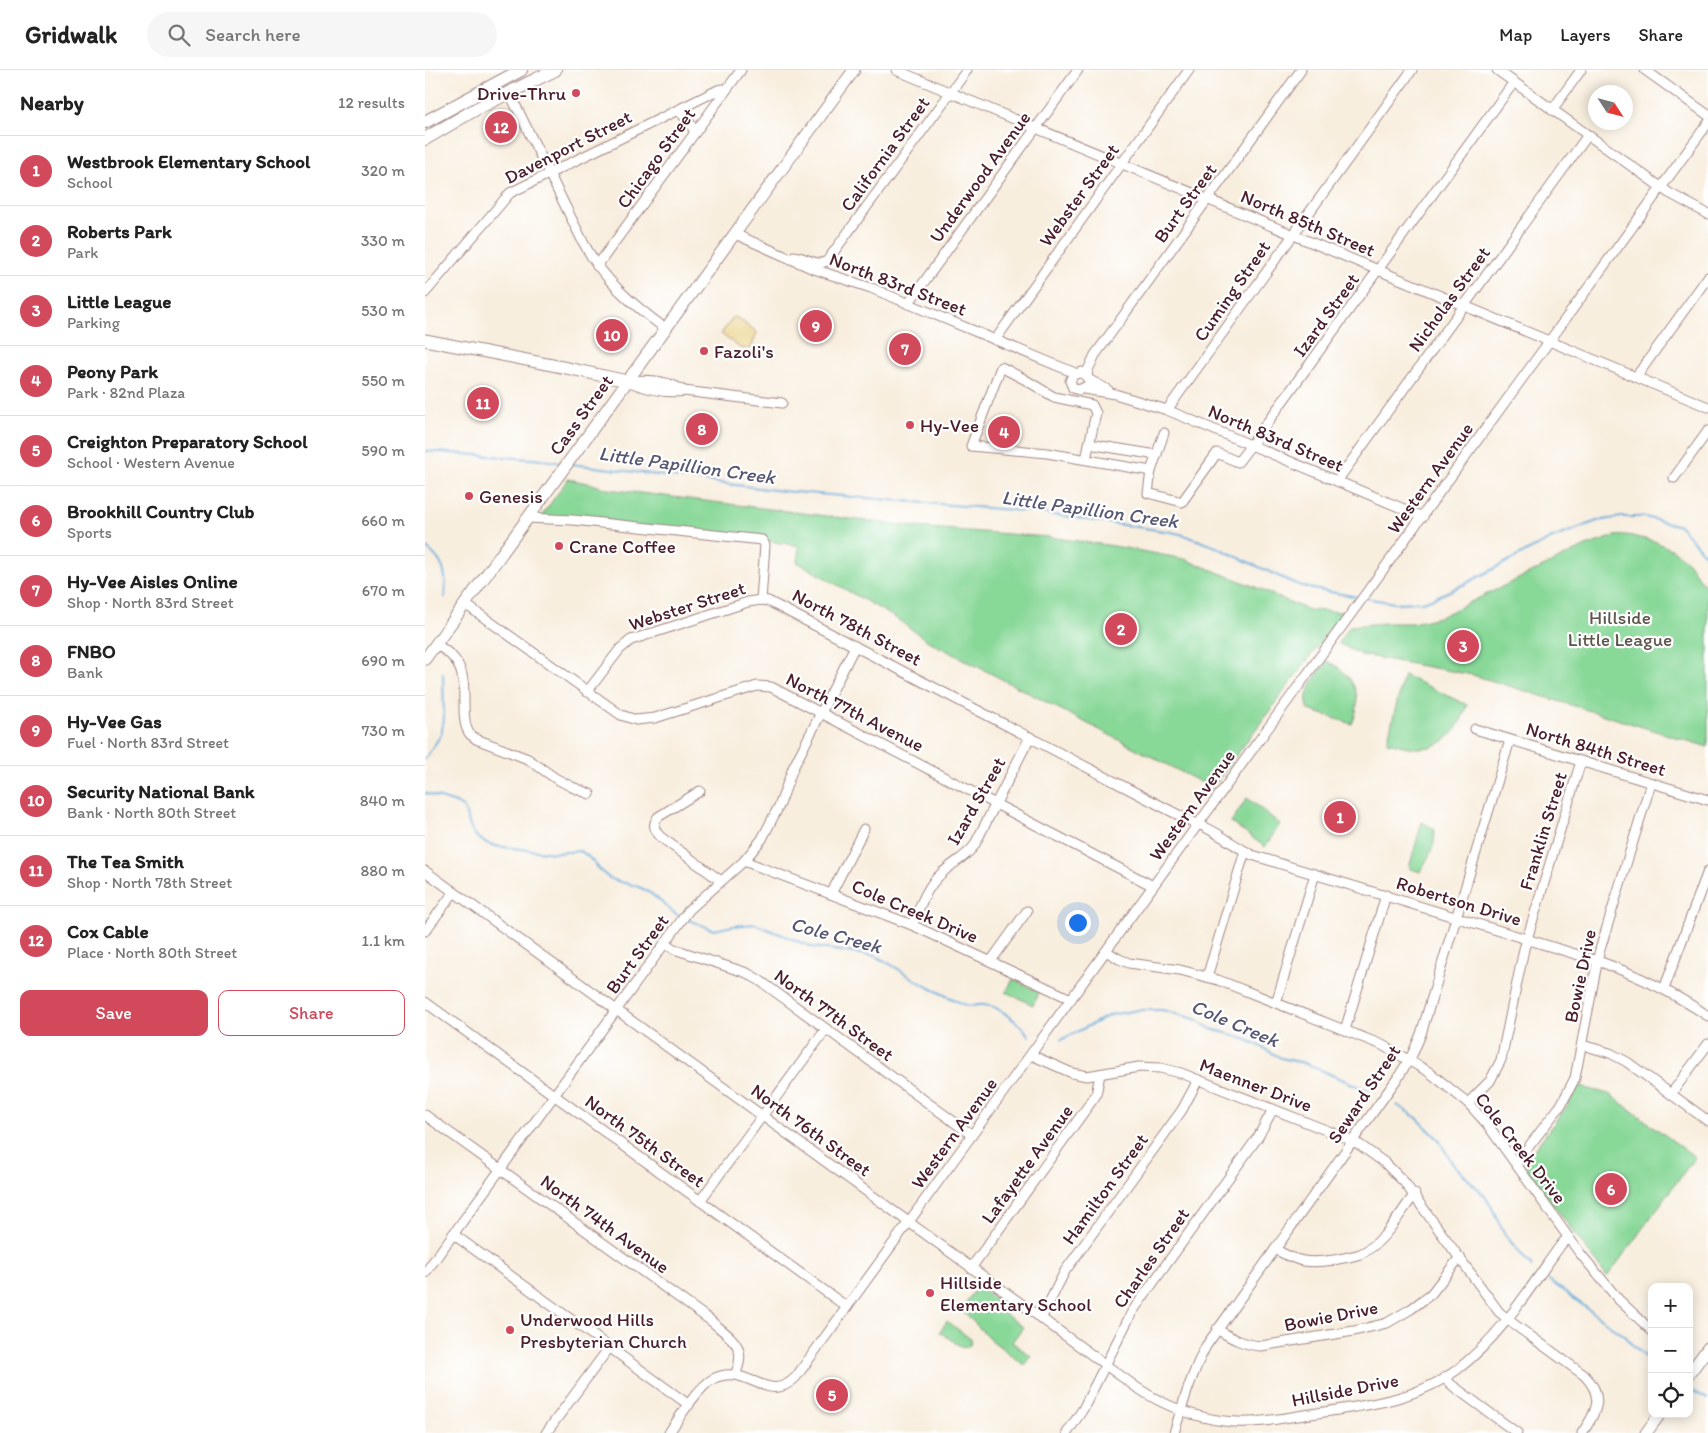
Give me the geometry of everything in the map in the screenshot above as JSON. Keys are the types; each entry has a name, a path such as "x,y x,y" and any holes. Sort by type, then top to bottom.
{"highway":[{"path":"425,122 521,70"},
{"path":"425,139 460,118 555,70"}],"main road":[{"name":"Cass Street","path":"425,659 854,70"},
{"path":"425,340 561,366 627,382"},
{"path":"1693,1367 1708,1348"},
{"path":"1646,1433 1657,1418"}],"street":[{"name":"Chicago Street","path":"597,266 741,70"},
{"name":"North 85th Street","path":"896,70 1708,407"},
{"name":"California Street","path":"830,257 967,70"},
{"name":"Underwood Avenue","path":"908,304 1078,70"},
{"name":"Webster Street","path":"995,340 1189,70"},
{"name":"Burt Street","path":"1074,376 1095,355 1301,70"},
{"name":"Cuming Street","path":"1167,410 1412,70"},
{"path":"1497,70 1661,188 1708,214"},
{"path":"1552,110 1581,70"},
{"path":"1645,70 1708,115"},
{"name":"Izard Street","path":"1151,471 1148,493 1182,502 1217,453 1238,462 1514,82"},
{"name":"Davenport Street","path":"425,293 507,195 719,89 727,90"},
{"path":"509,92 583,242 597,266 625,297 666,329"},
{"path":"678,110 689,121 695,133"},
{"name":"Western Avenue","path":"735,1375 744,1376 766,1387 773,1388 786,1385 796,1376 1708,123"},
{"name":"Nicholas Street","path":"1337,481 1588,135"},
{"name":"North 83rd Street","path":"735,234 833,276 862,285 1051,363 1074,376"},
{"path":"787,257 802,257 818,264 823,263 830,257"},
{"path":"830,257 829,269 833,276"},
{"path":"1636,377 1708,277"},
{"name":"Burt Street","path":"1088,378 1088,370 1095,355"},
{"path":"1086,460 1096,413 1092,405 1054,397 1001,367 971,446 1047,453 1086,460 1151,471 1165,433"},
{"path":"1073,401 1080,389 1087,386 1088,378 1082,372 1074,376 1071,386 1080,389"},
{"name":"North 83rd Street","path":"1088,378 1115,394"},
{"path":"627,382 669,392 684,391 783,404"},
{"name":"North 83rd Street","path":"1080,389 1115,394 1167,410 1423,517"},
{"path":"1674,478 1708,431"},
{"path":"1089,444 1157,455"},
{"name":"North 78th Street","path":"527,518 573,520 762,540 765,545 761,600 775,604 1199,824"},
{"name":"Webster Street","path":"587,692 620,649 631,640 749,602 761,600"},
{"name":"North 77th Avenue","path":"465,604 621,715 635,720 655,718 762,686 771,687 1153,886"},
{"path":"436,644 452,656 460,668 464,690 465,722 470,734 476,739 528,759 555,778 571,787 590,794"},
{"name":"Burt Street","path":"425,1272 689,910 744,861 762,839 775,817 793,768 855,646"},
{"name":"North 84th Street","path":"1475,729 1708,800"},
{"name":"Izard Street","path":"912,925 925,895 933,883 943,872 959,862 969,852 1030,737"},
{"name":"Seward Street","path":"1174,1433 1198,1361 1217,1329 1410,1060 1421,1034 1510,740"},
{"name":"Franklin Street","path":"1468,1104 1490,1081 1501,1060 1527,939 1581,761"},
{"name":"Bowie Drive","path":"1516,1164 1567,1097 1575,1078 1598,960 1651,782"},
{"path":"699,791 658,817 654,822 654,829 662,838 721,881"},
{"name":"Robertson Drive","path":"1199,824 1207,826 1245,851 1263,859 1598,960 1663,989 1708,1016"},
{"path":"831,894 864,829"},
{"path":"1207,977 1245,851"},
{"name":"Cole Creek Drive","path":"744,861 912,925 1071,999"},
{"name":"North 76th Street","path":"425,871 1105,1365 1146,1394 1181,1411"},
{"path":"1663,989 1708,871"},
{"path":"1276,1003 1315,874"},
{"path":"425,931 454,892"},
{"path":"1345,1030 1386,895"},
{"path":"991,961 1027,911"},
{"name":"North 77th Street","path":"665,944 674,949 752,976 972,1135"},
{"name":"Cole Creek Drive","path":"1106,951 1129,963 1180,970 1207,977 1276,1003 1382,1045 1410,1060 1440,1080 1468,1104 1487,1124 1568,1237 1606,1285 1649,1328"},
{"name":"North 75th Street","path":"425,1002 847,1307"},
{"path":"700,1201 826,1029"},
{"path":"1671,1094 1708,1044"},
{"path":"1582,1045 1604,1051 1621,1059 1708,1121"},
{"name":"Maenner Drive","path":"1031,1055 1079,1075 1087,1076 1128,1068 1149,1067 1172,1070 1331,1132 1352,1142 1385,1164 1415,1194 1499,1312 1582,1374 1593,1387 1597,1403 1594,1416 1582,1433"},
{"name":"Lafayette Avenue","path":"971,1268 1096,1096 1100,1074"},
{"name":"Hamilton Street","path":"1041,1319 1065,1271 1182,1110 1198,1080"},
{"name":"Charles Street","path":"1067,1433 1083,1409 1131,1312 1258,1137 1273,1109"},
{"name":"North 74th Avenue","path":"425,1114 710,1320 736,1343 741,1354 735,1375"},
{"path":"1275,1249 1297,1260 1307,1262 1320,1262 1360,1254 1376,1243 1415,1194"},
{"path":"453,1234 689,1405"},
{"name":"Hillside Drive","path":"1181,1411 1226,1421 1262,1421 1390,1401 1416,1392 1444,1378 1479,1352 1507,1319 1568,1237"},
{"name":"Bowie Drive","path":"1217,1329 1237,1341 1261,1346 1376,1327 1399,1317 1423,1301 1439,1285 1460,1257"},
{"path":"547,1433 609,1348"},
{"path":"669,1433 702,1388 720,1376 735,1375"},
{"path":"1444,1378 1517,1433"}],"green space":[{"path":"568,479 608,489 915,527 1048,537 1114,546 1184,559 1308,610 1343,612 1212,788 928,641 894,617 797,562 799,546 757,539 540,518"},
{"name":"Hillside Little League","path":"1627,535 1654,541 1673,550 1688,562 1708,591 1708,747 1473,675 1362,655 1338,643 1350,626 1413,623 1440,617 1586,546 1615,536"},
{"path":"1327,661 1344,672 1354,687 1357,704 1352,724 1309,710 1307,696 1311,684"},
{"path":"1404,675 1467,705 1456,729 1444,741 1428,747 1414,748 1387,742"},
{"path":"1247,798 1280,824 1265,847 1231,822"},
{"path":"1422,822 1433,828 1434,839 1431,851 1420,872 1409,868"},
{"path":"1013,979 1039,992 1033,1005 1006,992"},
{"path":"1578,1086 1609,1094 1695,1157 1607,1277 1523,1164 1567,1106"},
{"path":"978,1286 1008,1309 1005,1314 1023,1327 1012,1342 1031,1356 1024,1365 990,1339 961,1309"},
{"path":"947,1321 972,1340 969,1347 960,1346 940,1332"}],"sand":[{"path":"734,316 757,332 751,349 740,348 721,334"}],"water":[{"path":"1620,1177 1623,1198 1612,1200 1611,1194 1601,1195 1600,1185 1609,1184 1609,1178"}],"waterway":[{"name":"Little Papillion Creek","path":"425,451 562,463"},
{"name":"Little Papillion Creek","path":"572,464 782,491 1034,512 1171,532 1216,547 1308,588 1358,597"},
{"name":"Little Papillion Creek","path":"1365,598 1395,603 1422,602 1465,584 1550,539 1597,521 1622,517 1645,517 1680,526 1708,558"},
{"name":"Cole Creek","path":"425,547 436,557 443,568 445,574 445,597"},
{"name":"Cole Creek","path":"425,759 441,735 444,719 443,673"},
{"name":"Cole Creek","path":"425,793 456,803 464,808 471,829 484,842 495,846 555,853 580,851 608,877 645,890 679,916"},
{"name":"Cole Creek","path":"686,919 714,930 755,924 812,947 875,956 924,985 965,1005 984,1005 996,1008 1015,1021 1029,1036"},
{"name":"Cole Creek","path":"1061,1040 1110,1015 1138,1010 1162,1010 1195,1019 1211,1029 1237,1036 1281,1058 1304,1063 1369,1091"},
{"name":"Cole Creek","path":"1397,1105 1417,1118 1439,1140 1452,1163 1484,1195 1505,1235 1532,1267"},
{"name":"Cole Creek","path":"1549,1280 1623,1335 1648,1359"},
{"name":"Cole Creek","path":"1693,1391 1708,1399"}],"place":[{"name":"Drive-Thru","path":"576,93"},
{"name":"Cox Cable","path":"501,127"},
{"name":"Hy-Vee Gas","path":"816,326"},
{"name":"Security National Bank","path":"612,335"},
{"name":"Hy-Vee Aisles Online","path":"905,349"},
{"name":"Fazoli's","path":"704,351"},
{"name":"The Tea Smith","path":"483,403"},
{"name":"Hy-Vee","path":"910,425"},
{"name":"FNBO","path":"702,429"},
{"name":"Peony Park","path":"1004,432"},
{"name":"Genesis","path":"469,496"},
{"name":"Crane Coffee","path":"559,546"},
{"name":"Roberts Park","path":"1121,629"},
{"name":"Little League","path":"1463,646"},
{"name":"Westbrook Elementary School","path":"1340,817"},
{"name":"Brookhill Country Club","path":"1611,1189"},
{"name":"Hillside Elementary School","path":"930,1293"},
{"name":"Underwood Hills Presbyterian Church","path":"510,1330"},
{"name":"Creighton Preparatory School","path":"832,1395"}]}
